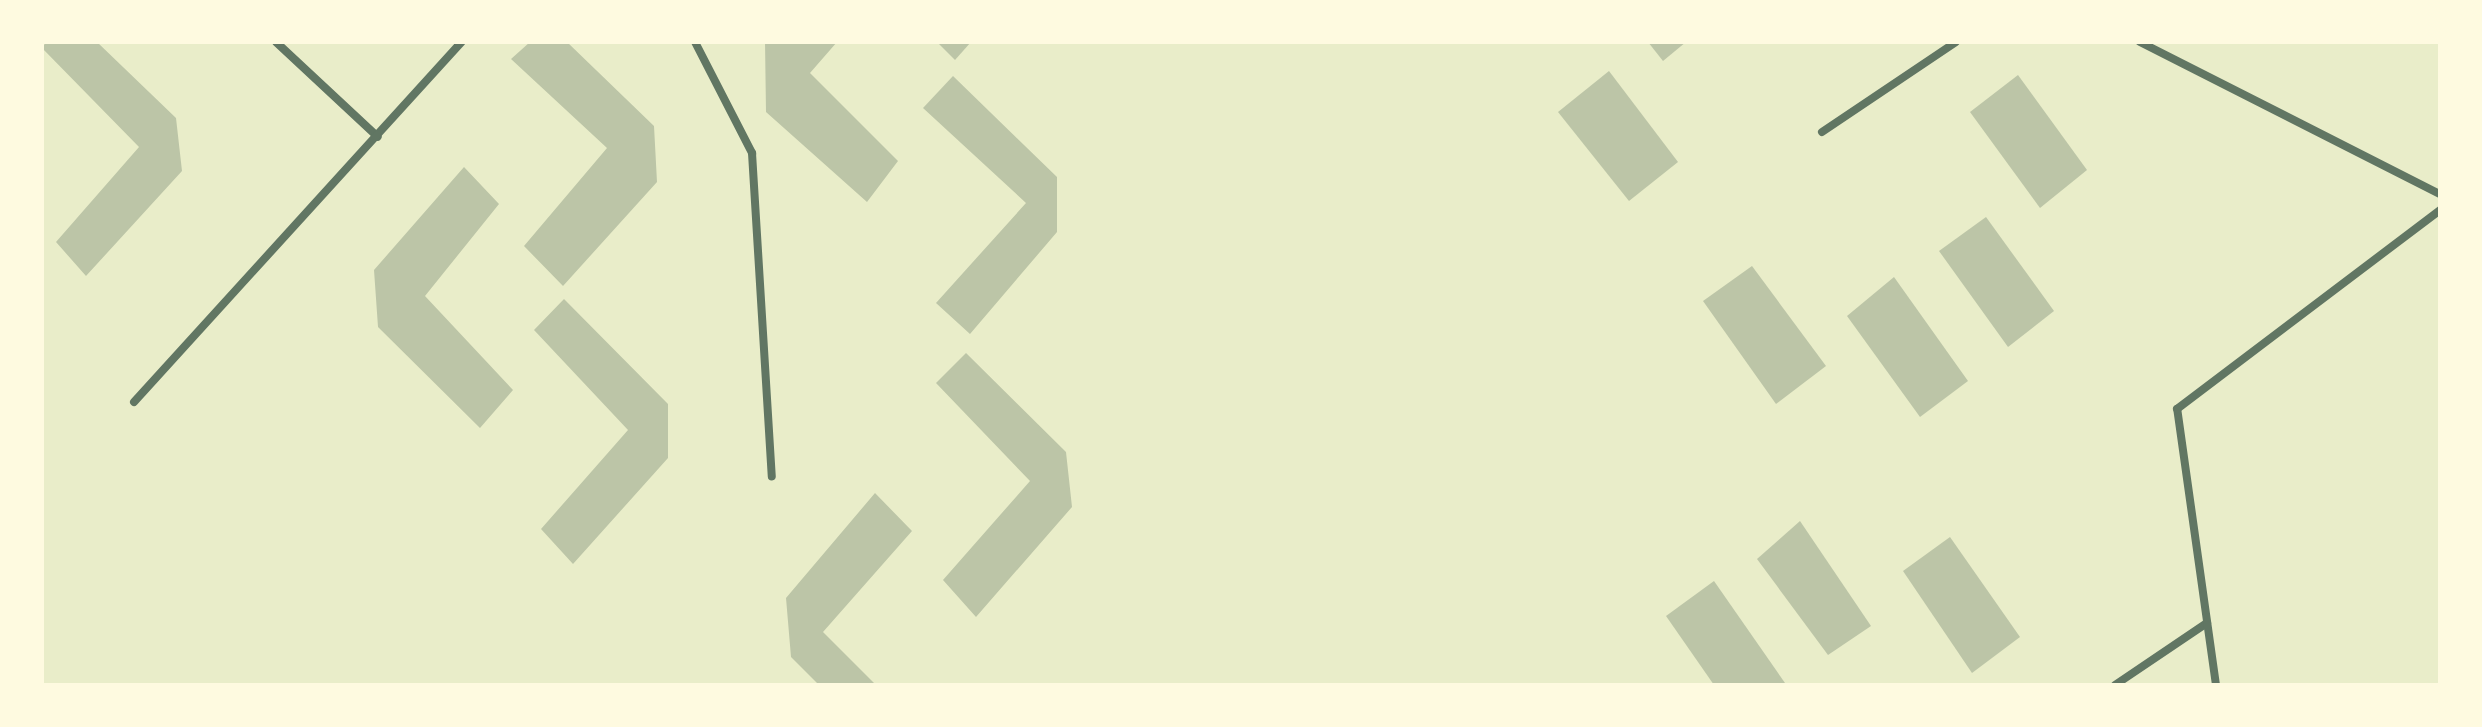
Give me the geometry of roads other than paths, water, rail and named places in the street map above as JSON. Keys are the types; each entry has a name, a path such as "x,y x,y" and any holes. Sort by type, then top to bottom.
{"street":[{"path":"276,42 378,137"},
{"path":"134,402 462,42"},
{"path":"695,42 752,153 772,476"},
{"path":"1822,132 1956,42"},
{"path":"2140,42 2440,194"},
{"path":"2216,685 2177,409 2440,210"},
{"path":"2115,685 2207,623"}]}
